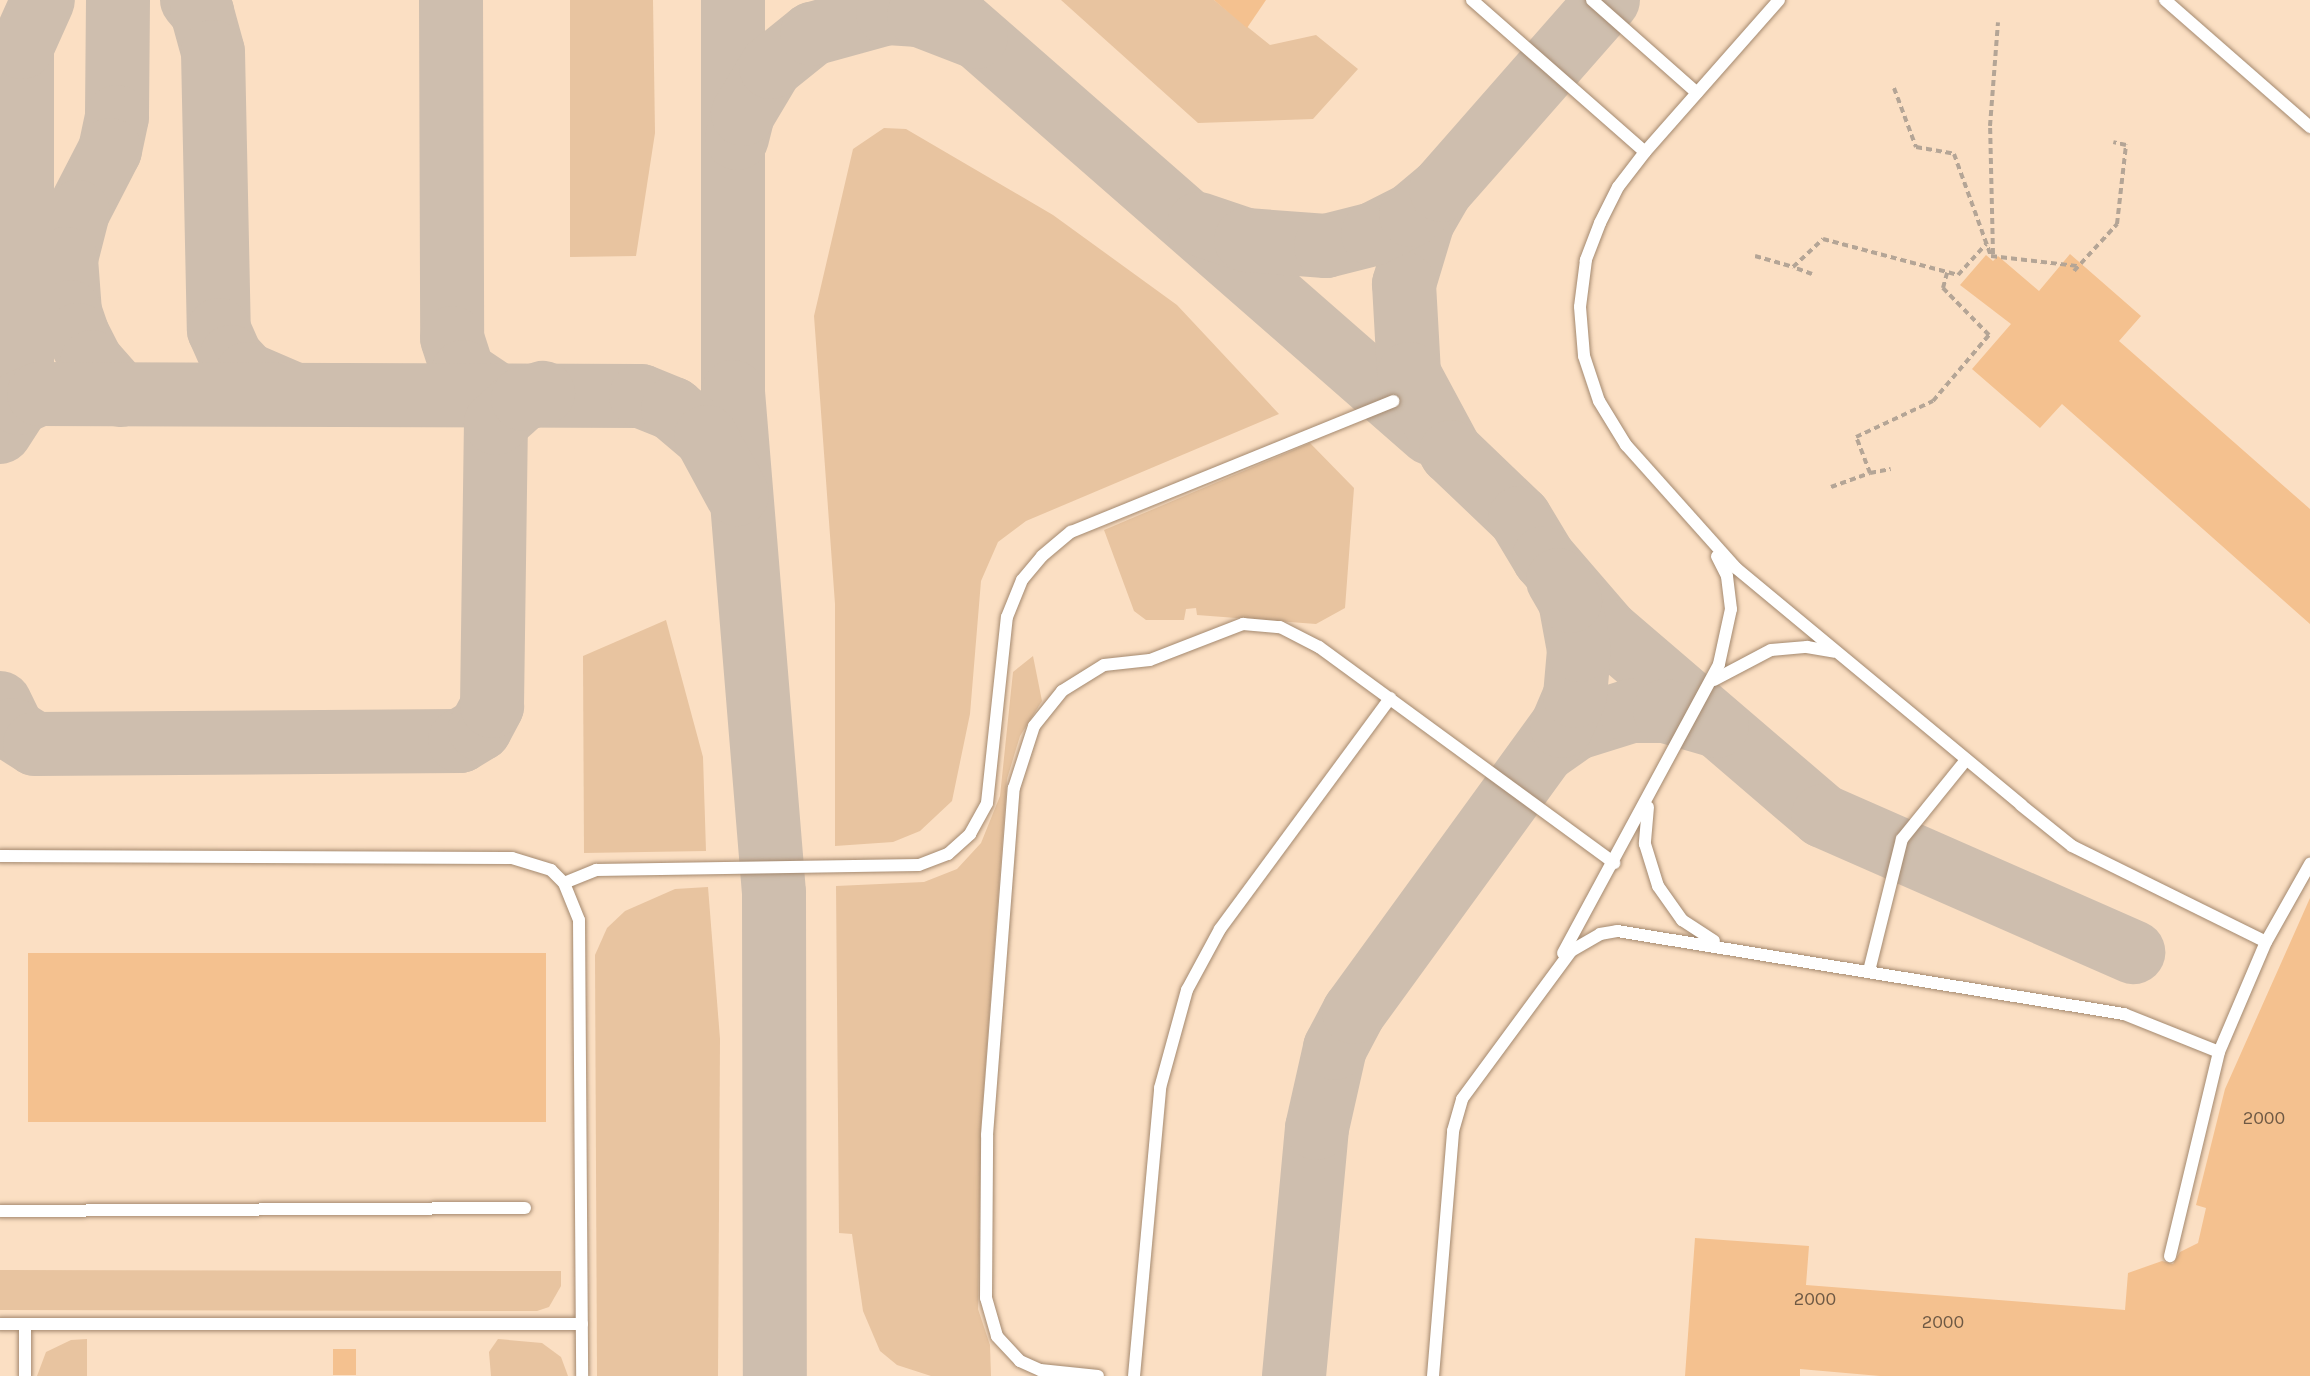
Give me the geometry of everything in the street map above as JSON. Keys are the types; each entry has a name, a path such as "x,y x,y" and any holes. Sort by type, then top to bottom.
{"lane":[{"path":"1472,0 1645,152"},
{"path":"1592,0 1697,93"},
{"path":"1779,0 1618,187 1586,260 1580,307 1584,356 1599,401 1626,445 1704,536 1966,760 2072,846 2266,942"},
{"path":"2165,0 2310,127"},
{"path":"564,883 596,870 919,865 948,854 970,834 987,803 1007,617 1022,580 1042,556 1071,532 1393,401"},
{"path":"1433,1376 1456,1114 1555,968 1709,686 1726,643 1731,609 1727,576 1704,536"},
{"path":"1098,1376 1029,1366 1003,1345 987,1313 992,1058 1014,788 1024,748 1048,706 1092,670 1150,660 1243,624 1270,624 1306,639 1614,863"},
{"path":"1709,686 1727,669 1771,650 1820,648 1848,659"},
{"path":"1134,1376 1160,1088 1187,990 1220,929 1390,698"},
{"path":"1869,971 1902,839 1966,760"},
{"path":"1653,789 1645,844 1658,886 1682,920 1724,945"},
{"path":"0,856 512,858 551,870 564,883 579,920 582,1376"},
{"path":"2170,1256 2219,1052 2266,942 2310,864"},
{"path":"1555,968 1586,940 1617,931 1724,945 2124,1014 2219,1052"},
{"path":"0,1211 525,1208"},
{"path":"0,1324 582,1324"},
{"path":"25,1324 25,1376"}],"path":[{"path":"1993,254 1990,126 1998,22"},
{"path":"1894,88 1916,147 1954,154 1986,244 1993,254 2076,269 2117,224 2126,145 2113,142"},
{"path":"1793,267 1823,239 1958,275 1986,244"},
{"path":"1755,256 1812,274"},
{"path":"1870,473 1856,437 1933,401 1989,335 1943,288 1947,273"},
{"path":"1831,487 1891,469"}],"shaded area":[{"path":"0,0 2310,0 2310,1376 0,1376"},
{"path":"570,0 653,0 655,133 636,256 570,257"},
{"path":"1061,0 1214,0 1270,45 1316,35 1358,69 1313,119 1198,123"},
{"path":"884,128 906,129 1053,215 1177,305 1279,414 1026,521 998,542 981,581 970,714 952,801 920,831 893,842 835,846 835,604 814,316 853,149"},
{"path":"1310,443 1354,488 1345,608 1316,624 1197,615 1196,608 1186,609 1184,620 1146,620 1134,611 1104,530"},
{"path":"666,620 703,757 706,851 584,853 583,656"},
{"path":"1033,656 1042,701 1020,736 1007,779 981,1126 978,1309 990,1345 991,1376 931,1376 897,1365 880,1351 863,1311 852,1234 839,1233 836,886 924,882 957,869 981,843 1000,796 1013,672"},
{"path":"708,887 720,1039 718,1376 597,1376 595,955 607,928 625,911 675,889"},
{"path":"0,1270 561,1271 561,1286 549,1307 537,1311 0,1310"},
{"path":"87,1339 87,1376 37,1376 46,1352 71,1340"},
{"path":"498,1339 542,1343 561,1357 568,1376 491,1376 489,1352"}],"building":[{"path":"1214,0 1266,0 1247,28"},
{"path":"2070,254 2141,316 2119,341 2310,509 2310,624 2062,404 2040,428 1972,369 2011,324 1960,285 1986,255 1993,261 1998,256 2039,291"},
{"path":"2310,898 2310,1376 1880,1376 1800,1369 1800,1376 1685,1376 1695,1238 1809,1246 1806,1285 2125,1310 2128,1273 2162,1261 2173,1264 2180,1252 2198,1243 2206,1208 2196,1205 2225,1089"},
{"path":"28,953 546,953 546,1122 28,1122"},
{"path":"333,1349 356,1349 356,1375 333,1375"}],"taxiway":[{"path":"10,412 22,366 22,47 43,0"},
{"path":"118,0 117,117 110,150 78,212 66,259 70,312 78,335 92,362 121,395"},
{"path":"192,0 202,12 213,52 219,330 231,357 247,374 293,394"},
{"path":"451,0 452,338 463,372 494,393"},
{"path":"733,0 733,392 774,893 775,1376"},
{"path":"935,0 1430,433"},
{"path":"1199,224 1246,240 1326,246 1373,234 1411,215 1441,190 1608,0"},
{"path":"737,138 743,114 771,67 812,34 888,13 919,15 976,37"},
{"path":"1441,190 1423,221 1404,284 1409,374 1451,452 1520,518 1544,558 1607,631 1823,816 2133,952"},
{"path":"0,703 13,730 35,744 460,741 480,729 492,706 496,423 523,399 543,393"},
{"path":"0,432 19,403 39,394 641,396 673,409 706,437 737,494"},
{"path":"1294,1376 1317,1128 1335,1048 1354,1012 1562,726 1575,696 1579,650 1570,601 1558,580"},
{"path":"1545,750 1577,728 1631,711 1665,711 1717,726"}]}
